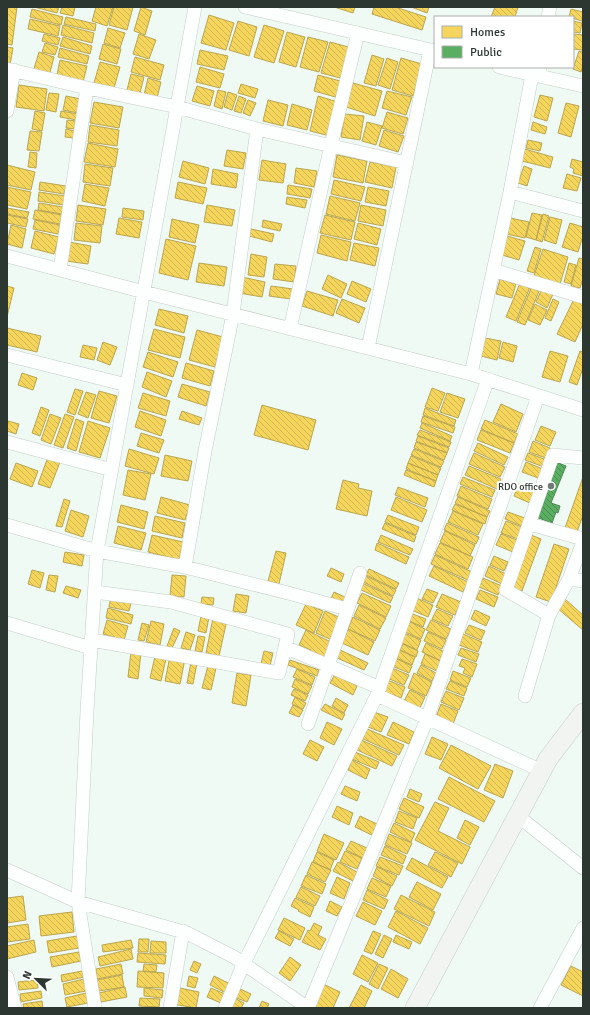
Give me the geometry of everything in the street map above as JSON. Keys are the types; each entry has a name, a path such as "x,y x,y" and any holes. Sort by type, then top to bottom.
{"street":[{"path":"95,1008 78,902 97,551 195,7"},
{"path":"246,7 433,51 407,163 368,348"},
{"path":"290,329 358,33"},
{"path":"508,68 536,71 583,86"},
{"path":"7,111 10,69 87,88 177,107 257,129 407,163"},
{"path":"471,374 536,71"},
{"path":"60,270 87,88"},
{"path":"185,567 205,451 232,314 257,129"},
{"path":"510,192 583,211"},
{"path":"7,256 471,374 583,410"},
{"path":"494,270 583,297"},
{"path":"7,355 127,385"},
{"path":"225,1008 243,965 378,691 488,379"},
{"path":"7,870 78,902 183,931 234,957 243,965 308,1008 427,719 538,396"},
{"path":"7,442 112,470"},
{"path":"549,614 506,590 553,456 583,458"},
{"path":"525,696 549,614 569,578 583,540 530,524"},
{"path":"7,525 97,551 185,567 347,609"},
{"path":"308,724 360,573"},
{"path":"569,578 583,581"},
{"path":"7,623 91,644 279,673 288,634 171,602 94,592"},
{"path":"285,647 378,691 427,719 542,771"},
{"path":"415,1008 548,759 583,713"},
{"path":"518,816 583,868"},
{"path":"540,1008 583,928"},
{"path":"170,1008 183,931"},
{"path":"7,977 15,1008"}],"building: Homes":[{"path":"7,7 17,7 12,45 7,44"},
{"path":"34,7 59,7 57,13"},
{"path":"62,7 75,7 73,16 60,13"},
{"path":"96,7 113,7 107,26 92,21"},
{"path":"114,7 133,7 127,30 109,25"},
{"path":"141,7 152,11 145,35 134,31"},
{"path":"334,7 355,7 353,13"},
{"path":"374,7 395,7 426,17 422,30 372,14"},
{"path":"411,7 429,7 427,13"},
{"path":"495,7 518,7 515,16 491,16"},
{"path":"32,9 63,17 61,25 30,17"},
{"path":"571,9 583,12 582,21 574,19 574,16 569,16"},
{"path":"209,15 234,23 226,50 201,43"},
{"path":"66,17 96,24 95,31 64,24"},
{"path":"30,19 60,26 58,36 28,29"},
{"path":"238,21 257,27 249,56 229,50"},
{"path":"574,21 582,23 580,33 574,32"},
{"path":"63,25 94,33 92,43 61,35"},
{"path":"264,25 284,31 274,63 254,57"},
{"path":"108,28 125,33 120,48 104,43"},
{"path":"287,32 305,37 296,67 279,62"},
{"path":"44,34 60,38 58,45 42,41"},
{"path":"139,34 156,40 149,59 133,54"},
{"path":"574,34 583,35 583,50 574,49"},
{"path":"63,37 92,46 90,54 60,46"},
{"path":"308,37 328,42 319,72 300,67"},
{"path":"330,42 352,48 344,79 321,73"},
{"path":"45,43 58,47 55,55 42,52"},
{"path":"103,44 121,49 117,64 99,59"},
{"path":"7,47 13,48 10,65 7,64"},
{"path":"60,48 89,56 87,64 58,57"},
{"path":"200,50 228,56 224,70 197,64"},
{"path":"579,51 583,52 583,65 581,72 573,69"},
{"path":"39,52 54,57 49,76 33,72"},
{"path":"372,55 384,59 376,86 364,83"},
{"path":"135,57 164,65 160,80 131,72"},
{"path":"387,58 398,62 390,89 378,85"},
{"path":"401,58 422,64 413,96 392,90"},
{"path":"60,60 87,66 83,82 57,75"},
{"path":"100,62 120,67 114,88 94,83"},
{"path":"200,67 224,74 220,88 196,82"},
{"path":"131,74 144,77 140,93 127,90"},
{"path":"318,75 344,82 339,98 314,91"},
{"path":"148,78 161,82 157,98 144,95"},
{"path":"353,83 382,91 375,116 346,107"},
{"path":"241,84 258,89 255,98 238,93"},
{"path":"19,85 47,89 44,111 16,107"},
{"path":"197,86 214,91 210,106 192,101"},
{"path":"218,90 226,92 222,109 214,106"},
{"path":"387,91 412,97 406,115 382,108"},
{"path":"228,92 237,95 232,110 224,107"},
{"path":"49,93 59,94 56,112 46,110"},
{"path":"540,95 553,98 547,121 534,117"},
{"path":"66,96 81,99 78,113 63,110"},
{"path":"239,96 246,99 241,113 234,111"},
{"path":"318,96 338,102 330,136 310,131"},
{"path":"248,100 256,103 250,116 243,113"},
{"path":"268,100 288,105 283,126 263,121"},
{"path":"94,102 123,107 119,128 90,123"},
{"path":"566,103 579,106 571,137 558,133"},
{"path":"292,104 312,110 307,130 287,125"},
{"path":"35,111 45,113 42,131 32,129"},
{"path":"61,111 78,114 77,120 60,117"},
{"path":"387,112 408,118 403,134 382,128"},
{"path":"345,114 364,116 360,140 341,137"},
{"path":"67,120 77,121 75,129 66,128"},
{"path":"367,122 382,126 376,145 362,141"},
{"path":"533,122 547,127 545,134 531,130"},
{"path":"90,125 119,130 117,146 88,142"},
{"path":"66,129 75,131 74,138 65,137"},
{"path":"384,130 404,136 398,152 379,146"},
{"path":"30,131 42,132 39,151 27,150"},
{"path":"528,140 542,143 540,151 526,148"},
{"path":"88,143 118,149 115,167 84,162"},
{"path":"521,148 553,157 550,168 518,160"},
{"path":"227,150 246,153 243,169 224,166"},
{"path":"30,152 37,153 36,168 28,167"},
{"path":"337,155 367,161 363,183 333,177"},
{"path":"572,159 583,162 583,176 573,173 574,169 570,167"},
{"path":"262,160 286,164 283,183 259,180"},
{"path":"183,161 209,168 205,184 179,177"},
{"path":"370,162 396,167 392,188 365,182"},
{"path":"85,164 113,168 110,186 83,182"},
{"path":"7,165 35,172 31,190 7,185"},
{"path":"524,166 532,169 527,186 518,183"},
{"path":"296,168 317,171 314,187 294,183"},
{"path":"213,169 238,174 236,188 211,184"},
{"path":"567,174 581,178 577,191 563,188"},
{"path":"334,180 365,187 361,201 331,194"},
{"path":"40,182 66,186 64,194 39,190"},
{"path":"178,182 207,188 203,204 175,198"},
{"path":"85,184 109,188 105,206 82,201"},
{"path":"288,185 312,189 310,198 287,194"},
{"path":"7,187 31,192 27,209 7,205"},
{"path":"368,187 389,191 386,206 365,202"},
{"path":"39,192 65,196 64,205 38,201"},
{"path":"330,196 360,203 355,221 326,214"},
{"path":"287,197 307,200 305,208 286,204"},
{"path":"39,203 63,207 62,214 38,210"},
{"path":"78,205 106,209 103,225 76,221"},
{"path":"207,205 235,210 232,226 204,222"},
{"path":"361,205 386,210 383,226 358,221"},
{"path":"7,208 29,212 27,218 7,214"},
{"path":"123,208 144,211 143,220 122,217"},
{"path":"35,210 62,215 60,224 33,219"},
{"path":"532,213 542,215 536,240 526,237"},
{"path":"543,214 549,216 542,242 536,240"},
{"path":"7,215 28,219 26,227 7,223"},
{"path":"325,215 355,222 351,240 320,233"},
{"path":"550,217 562,220 556,244 544,240"},
{"path":"119,218 142,222 139,238 116,234"},
{"path":"510,218 529,222 525,238 506,234"},
{"path":"172,219 199,225 195,243 169,237"},
{"path":"35,220 60,225 58,234 33,229"},
{"path":"263,220 282,224 280,231 262,227"},
{"path":"76,223 102,226 100,243 74,240"},
{"path":"358,223 381,229 377,245 354,239"},
{"path":"570,223 583,227 583,236 578,252 562,247"},
{"path":"11,225 26,229 22,248 7,244"},
{"path":"251,229 274,234 272,242 249,236"},
{"path":"35,231 59,237 54,254 31,248"},
{"path":"321,235 351,242 347,261 317,253"},
{"path":"507,236 525,241 519,260 502,255"},
{"path":"166,239 196,246 188,280 159,273"},
{"path":"69,242 91,246 88,264 66,261"},
{"path":"354,243 379,248 375,266 350,260"},
{"path":"535,247 541,249 534,273 527,271"},
{"path":"543,249 568,257 560,284 534,276"},
{"path":"251,254 267,257 264,277 248,275"},
{"path":"579,258 583,259 583,279 580,288 571,286"},
{"path":"199,263 227,267 224,286 196,282"},
{"path":"569,263 576,265 571,284 564,282"},
{"path":"275,264 296,266 294,282 273,279"},
{"path":"328,275 347,284 341,298 322,289"},
{"path":"242,277 265,282 262,297 239,293"},
{"path":"500,279 516,284 512,298 496,294"},
{"path":"352,281 371,289 366,302 347,294"},
{"path":"520,283 530,287 516,321 506,317"},
{"path":"7,286 14,288 7,317"},
{"path":"271,286 293,289 291,299 269,296"},
{"path":"532,286 540,289 525,325 517,322"},
{"path":"542,289 553,294 547,308 536,302"},
{"path":"307,291 338,300 333,316 302,306"},
{"path":"342,299 365,308 359,323 336,313"},
{"path":"553,299 559,302 551,321 545,318"},
{"path":"574,299 583,303 583,324 575,342 557,334"},
{"path":"535,304 547,310 540,325 528,320"},
{"path":"159,309 188,316 184,333 155,325"},
{"path":"7,328 41,336 37,352 7,345"},
{"path":"154,329 185,337 180,358 148,350"},
{"path":"197,330 223,337 215,367 189,360"},
{"path":"485,338 501,341 497,360 481,356"},
{"path":"103,342 117,347 110,365 97,360"},
{"path":"503,342 517,346 513,362 499,358"},
{"path":"83,345 97,348 94,360 80,357"},
{"path":"550,351 568,356 560,382 542,377"},
{"path":"580,351 583,352 583,368 577,385 569,382"},
{"path":"148,352 178,362 173,377 143,367"},
{"path":"186,363 214,371 210,386 182,378"},
{"path":"147,372 172,381 166,397 142,387"},
{"path":"22,373 37,378 33,390 18,385"},
{"path":"182,384 210,392 206,406 178,397"},
{"path":"432,388 445,393 438,411 425,407"},
{"path":"75,389 83,391 75,415 67,412"},
{"path":"99,391 117,396 109,423 91,418"},
{"path":"86,392 96,395 88,418 78,414"},
{"path":"143,393 170,401 166,416 138,408"},
{"path":"447,393 465,399 458,418 440,412"},
{"path":"501,404 523,414 516,432 493,422"},
{"path":"262,405 316,420 308,450 254,435"},
{"path":"41,407 49,410 40,436 32,433"},
{"path":"425,408 456,420 454,426 423,415"},
{"path":"140,411 166,420 161,436 135,427"},
{"path":"182,411 202,418 199,425 179,419"},
{"path":"50,414 61,418 51,444 41,440"},
{"path":"65,414 74,417 63,448 54,445"},
{"path":"423,416 455,427 453,433 421,422"},
{"path":"76,419 84,422 76,451 67,448"},
{"path":"485,420 518,434 514,443 481,429"},
{"path":"8,421 19,424 16,434 7,431"},
{"path":"88,421 110,428 100,458 79,452"},
{"path":"422,423 452,436 450,441 420,428"},
{"path":"541,426 556,432 550,446 535,440"},
{"path":"420,430 451,442 449,447 417,435"},
{"path":"481,430 514,443 510,453 477,440"},
{"path":"141,433 164,440 159,453 137,446"},
{"path":"418,436 449,448 447,453 416,441"},
{"path":"533,441 550,448 546,458 529,452"},
{"path":"416,442 447,453 444,460 414,448"},
{"path":"478,443 508,457 504,465 474,451"},
{"path":"129,449 159,458 154,474 125,466"},
{"path":"414,449 444,461 441,467 411,455"},
{"path":"474,453 505,467 500,477 469,464"},
{"path":"528,453 547,460 544,467 525,460"},
{"path":"165,455 192,461 188,481 161,476"},
{"path":"411,456 441,468 438,475 408,463"},
{"path":"48,457 60,462 50,488 38,484"},
{"path":"526,462 545,470 541,479 522,472"},
{"path":"16,463 38,471 32,487 10,479"},
{"path":"408,463 438,475 436,481 406,469"},
{"path":"469,466 501,479 497,489 465,475"},
{"path":"128,470 151,474 145,500 123,495"},
{"path":"406,470 436,481 434,487 404,475"},
{"path":"463,477 495,490 492,497 460,484"},
{"path":"583,477 583,515 577,532 565,528"},
{"path":"343,480 359,484 358,488 372,491 367,516 336,509"},
{"path":"519,484 537,491 532,504 514,496"},
{"path":"461,486 492,499 488,509 457,496"},
{"path":"398,487 428,498 425,507 395,495"},
{"path":"161,497 190,505 185,520 157,513"},
{"path":"396,497 427,510 422,522 391,510"},
{"path":"458,497 490,511 487,517 455,503"},
{"path":"64,499 70,501 62,527 56,526"},
{"path":"455,504 487,517 485,524 452,510"},
{"path":"121,505 148,512 144,529 117,522"},
{"path":"71,510 89,516 83,537 65,531"},
{"path":"453,511 483,524 478,535 448,522"},
{"path":"508,512 525,518 522,526 505,519"},
{"path":"388,515 419,527 416,535 385,522"},
{"path":"155,516 185,523 182,538 152,531"},
{"path":"506,521 522,527 518,539 501,533"},
{"path":"385,523 416,536 414,542 382,529"},
{"path":"447,523 479,537 476,544 444,530"},
{"path":"118,526 146,533 141,550 114,543"},
{"path":"445,531 475,545 470,556 440,542"},
{"path":"501,534 517,540 513,552 496,545"},
{"path":"152,535 183,542 179,560 148,552"},
{"path":"381,535 413,549 410,555 378,542"},
{"path":"531,535 541,539 522,591 511,588"},
{"path":"377,543 409,557 406,564 375,550"},
{"path":"440,543 473,557 468,569 435,554"},
{"path":"554,544 569,549 551,602 536,597"},
{"path":"276,551 286,553 279,584 268,581"},
{"path":"65,552 84,555 82,566 63,562"},
{"path":"435,555 472,572 468,580 431,564"},
{"path":"494,556 508,562 504,571 490,565"},
{"path":"434,566 468,582 463,592 429,576"},
{"path":"489,566 506,574 502,584 485,576"},
{"path":"331,568 344,574 341,582 327,576"},
{"path":"369,569 399,583 396,589 366,575"},
{"path":"32,570 44,573 40,588 28,584"},
{"path":"49,575 58,576 55,592 46,590"},
{"path":"172,575 186,576 184,597 170,596"},
{"path":"366,576 396,590 393,596 363,582"},
{"path":"483,578 502,586 498,595 479,587"},
{"path":"362,583 393,597 390,603 359,589"},
{"path":"66,586 81,590 78,598 63,593"},
{"path":"427,589 438,593 433,603 422,599"},
{"path":"480,590 498,597 494,607 476,599"},
{"path":"334,592 347,598 342,607 330,601"},
{"path":"362,593 391,606 386,617 357,603"},
{"path":"236,594 249,596 246,613 233,611"},
{"path":"442,594 461,602 455,615 436,607"},
{"path":"111,596 132,600 129,611 109,607"},
{"path":"202,597 214,598 213,605 201,604"},
{"path":"414,597 433,605 428,617 409,609"},
{"path":"565,599 583,615 583,630 557,608"},
{"path":"306,604 323,611 314,633 296,625"},
{"path":"359,605 386,618 380,629 354,616"},
{"path":"108,608 133,615 131,624 106,618"},
{"path":"437,609 453,616 448,626 432,619"},
{"path":"475,610 490,617 486,626 471,619"},
{"path":"325,611 341,618 332,640 316,633"},
{"path":"410,613 426,619 423,627 407,620"},
{"path":"201,616 209,617 206,633 198,631"},
{"path":"353,617 380,630 375,641 348,629"},
{"path":"213,618 227,620 219,656 206,653"},
{"path":"107,620 128,626 124,640 103,634"},
{"path":"431,620 451,629 446,639 426,630"},
{"path":"151,621 164,624 160,645 146,642"},
{"path":"408,621 425,629 421,639 403,631"},
{"path":"142,623 149,625 144,641 138,640"},
{"path":"469,625 485,631 481,640 465,633"},
{"path":"174,628 180,631 172,648 167,646"},
{"path":"348,629 374,642 368,655 342,643"},
{"path":"306,630 331,642 323,660 309,654 311,650 299,645"},
{"path":"186,632 195,635 190,650 181,648"},
{"path":"402,632 421,640 417,650 398,641"},
{"path":"428,632 446,640 442,649 424,641"},
{"path":"463,634 482,642 478,652 459,645"},
{"path":"198,636 205,637 202,652 195,651"},
{"path":"426,643 445,652 441,661 422,652"},
{"path":"403,644 418,651 416,657 400,650"},
{"path":"461,648 479,654 476,662 458,655"},
{"path":"338,649 368,663 364,670 335,657"},
{"path":"399,650 415,657 412,665 396,658"},
{"path":"264,651 273,653 269,670 260,668"},
{"path":"131,652 141,653 138,679 128,677"},
{"path":"156,652 167,654 161,681 150,678"},
{"path":"425,654 441,661 437,671 421,664"},
{"path":"170,656 185,659 180,684 165,681"},
{"path":"395,658 412,666 409,673 392,666"},
{"path":"462,659 477,664 472,677 463,673 465,668 459,666"},
{"path":"290,660 319,670 317,676 288,665"},
{"path":"191,662 197,663 193,684 187,683"},
{"path":"421,665 436,673 432,681 417,673"},
{"path":"208,666 216,668 211,690 202,688"},
{"path":"392,668 409,675 404,685 387,678"},
{"path":"297,669 315,677 312,685 293,677"},
{"path":"453,671 471,678 467,687 450,680"},
{"path":"237,673 251,675 246,706 232,703"},
{"path":"414,673 432,682 426,696 408,688"},
{"path":"335,674 357,686 353,695 330,683"},
{"path":"295,679 312,686 308,694 292,687"},
{"path":"387,680 405,687 401,698 382,691"},
{"path":"450,681 467,688 464,696 446,689"},
{"path":"294,689 308,695 305,701 291,695"},
{"path":"410,690 425,697 420,708 404,701"},
{"path":"446,691 464,698 459,710 441,702"},
{"path":"295,697 306,703 303,709 292,704"},
{"path":"336,698 348,705 344,713 332,706"},
{"path":"325,704 345,714 342,720 321,710"},
{"path":"441,704 458,711 453,724 436,717"},
{"path":"293,705 303,710 299,717 289,713"},
{"path":"374,712 388,717 381,732 368,727"},
{"path":"327,722 342,729 334,745 320,738"},
{"path":"393,722 414,732 409,744 387,735"},
{"path":"365,728 404,745 399,755 361,738"},
{"path":"432,737 448,744 441,760 425,754"},
{"path":"359,739 397,756 392,766 355,749"},
{"path":"310,740 324,747 317,761 303,754"},
{"path":"451,745 491,766 478,789 439,768"},
{"path":"355,752 379,762 376,769 352,759"},
{"path":"352,760 370,769 366,779 348,770"},
{"path":"495,764 513,771 503,798 484,790"},
{"path":"449,777 495,801 484,822 438,799"},
{"path":"345,786 360,792 357,801 341,794"},
{"path":"410,789 422,794 419,802 407,797"},
{"path":"404,798 424,807 419,818 399,809"},
{"path":"435,802 449,808 438,831 470,847 462,864 415,840"},
{"path":"337,806 353,813 349,825 332,817"},
{"path":"399,811 417,818 413,829 395,822"},
{"path":"360,816 379,825 374,836 355,827"},
{"path":"465,820 479,827 470,845 457,838"},
{"path":"394,823 415,833 411,842 390,832"},
{"path":"324,834 344,843 336,860 317,851"},
{"path":"389,834 412,843 407,854 385,845"},
{"path":"351,841 367,848 363,858 346,850"},
{"path":"385,846 406,856 403,864 381,855"},
{"path":"345,851 362,858 357,869 340,862"},
{"path":"317,852 334,860 330,870 313,862"},
{"path":"435,852 458,863 451,877 428,865"},
{"path":"380,857 403,866 399,875 376,866"},
{"path":"412,858 448,877 442,888 406,869"},
{"path":"312,862 331,870 325,882 307,874"},
{"path":"338,862 357,872 353,881 333,871"},
{"path":"377,867 397,876 392,886 373,876"},
{"path":"306,875 326,884 322,894 301,886"},
{"path":"337,877 350,883 344,899 330,893"},
{"path":"372,878 391,886 386,897 367,889"},
{"path":"417,882 441,894 433,910 409,897"},
{"path":"301,887 320,896 315,906 296,897"},
{"path":"367,890 388,900 384,909 363,900"},
{"path":"401,895 435,912 429,926 394,909"},
{"path":"23,896 26,920 7,923 7,898"},
{"path":"295,898 314,907 310,917 291,906"},
{"path":"330,901 342,907 337,916 326,911"},
{"path":"363,902 382,911 375,925 356,916"},
{"path":"396,911 428,928 420,944 388,927"},
{"path":"72,912 74,932 41,936 39,916"},
{"path":"284,918 305,928 300,940 278,930"},
{"path":"314,923 322,927 318,935 326,939 320,950 302,942 308,930 310,931"},
{"path":"28,924 30,939 7,942 7,927"},
{"path":"279,931 294,939 290,946 275,938"},
{"path":"373,931 381,934 372,954 364,951"},
{"path":"384,935 392,939 383,958 375,954"},
{"path":"396,935 412,942 409,949 393,942"},
{"path":"77,936 79,948 49,953 47,941"},
{"path":"139,939 149,939 148,952 138,952"},
{"path":"34,940 36,952 7,959 7,946"},
{"path":"131,940 133,948 103,952 102,945"},
{"path":"151,941 166,942 166,953 150,953"},
{"path":"131,949 133,959 100,966 98,957"},
{"path":"79,952 81,961 52,967 50,957"},
{"path":"138,953 166,955 165,964 137,962"},
{"path":"362,955 378,963 368,982 353,974"},
{"path":"290,957 301,965 290,981 279,973"},
{"path":"194,961 201,964 197,973 190,970"},
{"path":"121,964 123,974 97,979 96,969"},
{"path":"144,964 157,965 156,972 143,971"},
{"path":"379,964 388,968 378,989 369,984"},
{"path":"571,966 583,972 583,996 561,985"},
{"path":"391,969 408,979 398,998 381,989"},
{"path":"82,971 84,977 62,982 61,975"},
{"path":"138,971 164,973 163,988 137,987"},
{"path":"122,975 124,987 99,991 97,980"},
{"path":"189,976 198,978 195,988 187,986"},
{"path":"214,976 230,984 226,993 210,985"},
{"path":"84,979 86,991 65,995 63,984"},
{"path":"37,980 38,988 19,990 18,982"},
{"path":"323,984 340,992 333,1008 312,1007"},
{"path":"361,985 372,991 364,1008 349,1008"},
{"path":"125,987 127,997 101,1002 99,993"},
{"path":"175,987 199,992 196,1008 172,1004"},
{"path":"144,988 163,990 162,998 144,996"},
{"path":"211,988 225,994 221,1003 207,997"},
{"path":"238,988 251,994 247,1002 234,997"},
{"path":"41,991 42,998 21,1002 20,994"},
{"path":"86,993 88,1003 67,1007 65,998"},
{"path":"140,998 160,999 159,1007 139,1006"},
{"path":"234,998 244,1003 241,1008 229,1008"},
{"path":"42,1001 43,1008 24,1008 23,1004"},
{"path":"262,1001 269,1004 267,1008 259,1008"}],"building: Public":[{"path":"556,462 566,466 551,503 560,506 552,523 536,517 539,509 541,510 545,499 543,498 549,481 551,482 554,471 552,471"}],"place":[{"name":"RDO office","path":"551,486"}]}
